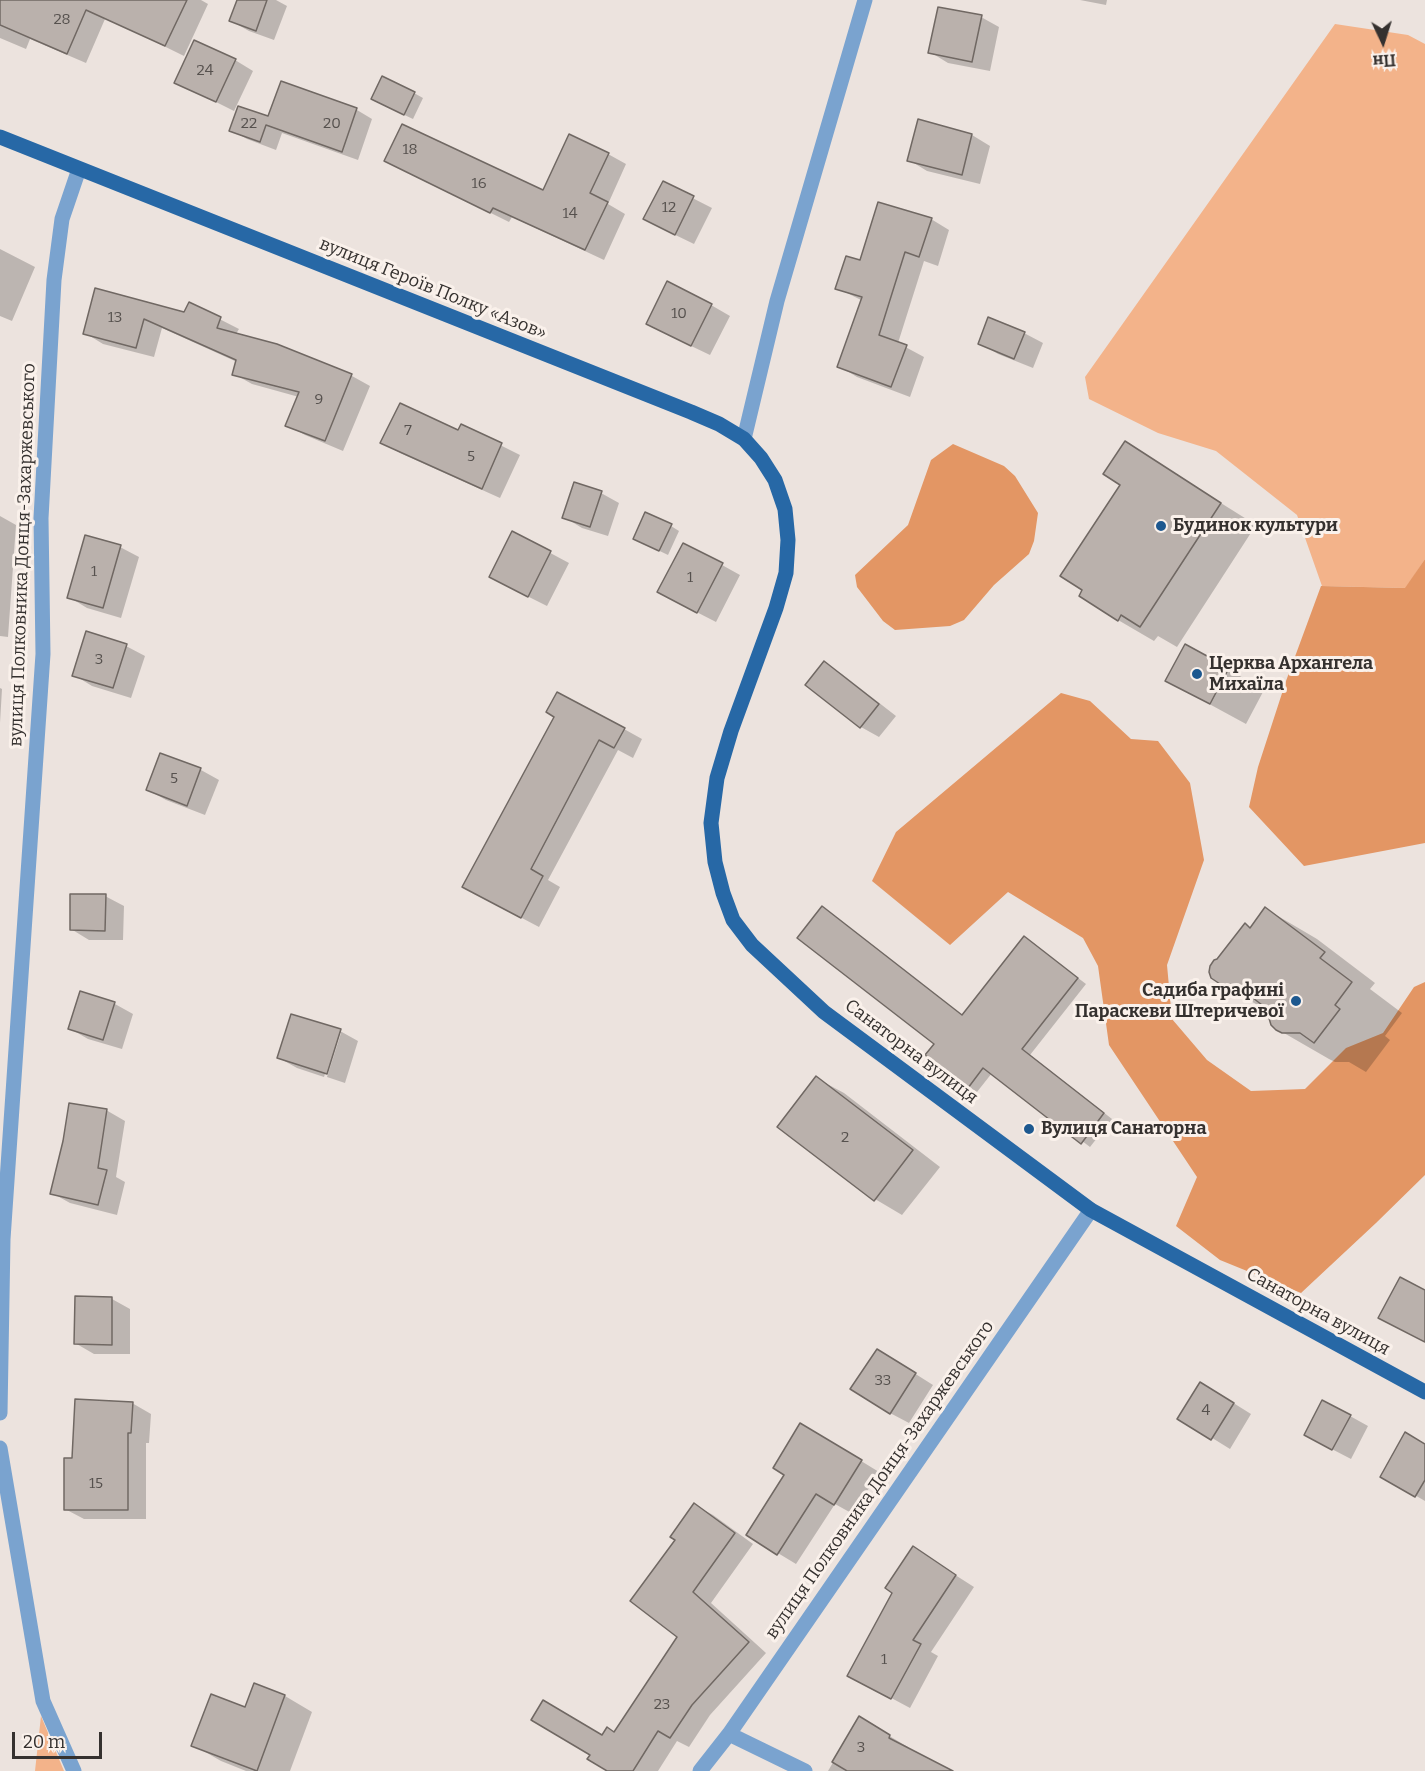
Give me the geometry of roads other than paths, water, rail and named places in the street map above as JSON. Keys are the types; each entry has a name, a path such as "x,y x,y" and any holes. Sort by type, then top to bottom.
{"main road":[{"name":"вулиця Героїв Полку «Азов»","path":"0,137 719,424 744,439 761,458 775,480 785,509 788,540"},
{"name":"Санаторна вулиця","path":"788,540 786,573 776,608 731,731 717,778 711,823 715,862 733,920 752,945 824,1012 1091,1210 1425,1392"}],"street":[{"path":"744,439 777,301 865,0"},
{"name":"вулиця Полковника Донця-Захаржевського","path":"0,1413 3,1227 43,654 41,518 54,280 62,219 79,169"},
{"name":"вулиця Полковника Донця-Захаржевського","path":"700,1771 729,1734 1091,1210"},
{"path":"0,1448 43,1701 74,1771"},
{"path":"729,1734 805,1771"}],"place":[{"name":"Будинок культури","path":"1161,526"},
{"name":"Церква Архангела Михаїла","path":"1197,674"},
{"name":"Садиба графині Параскеви Штеричевої","path":"1296,1001"},
{"name":"Вулиця Санаторна","path":"1029,1129"}]}
